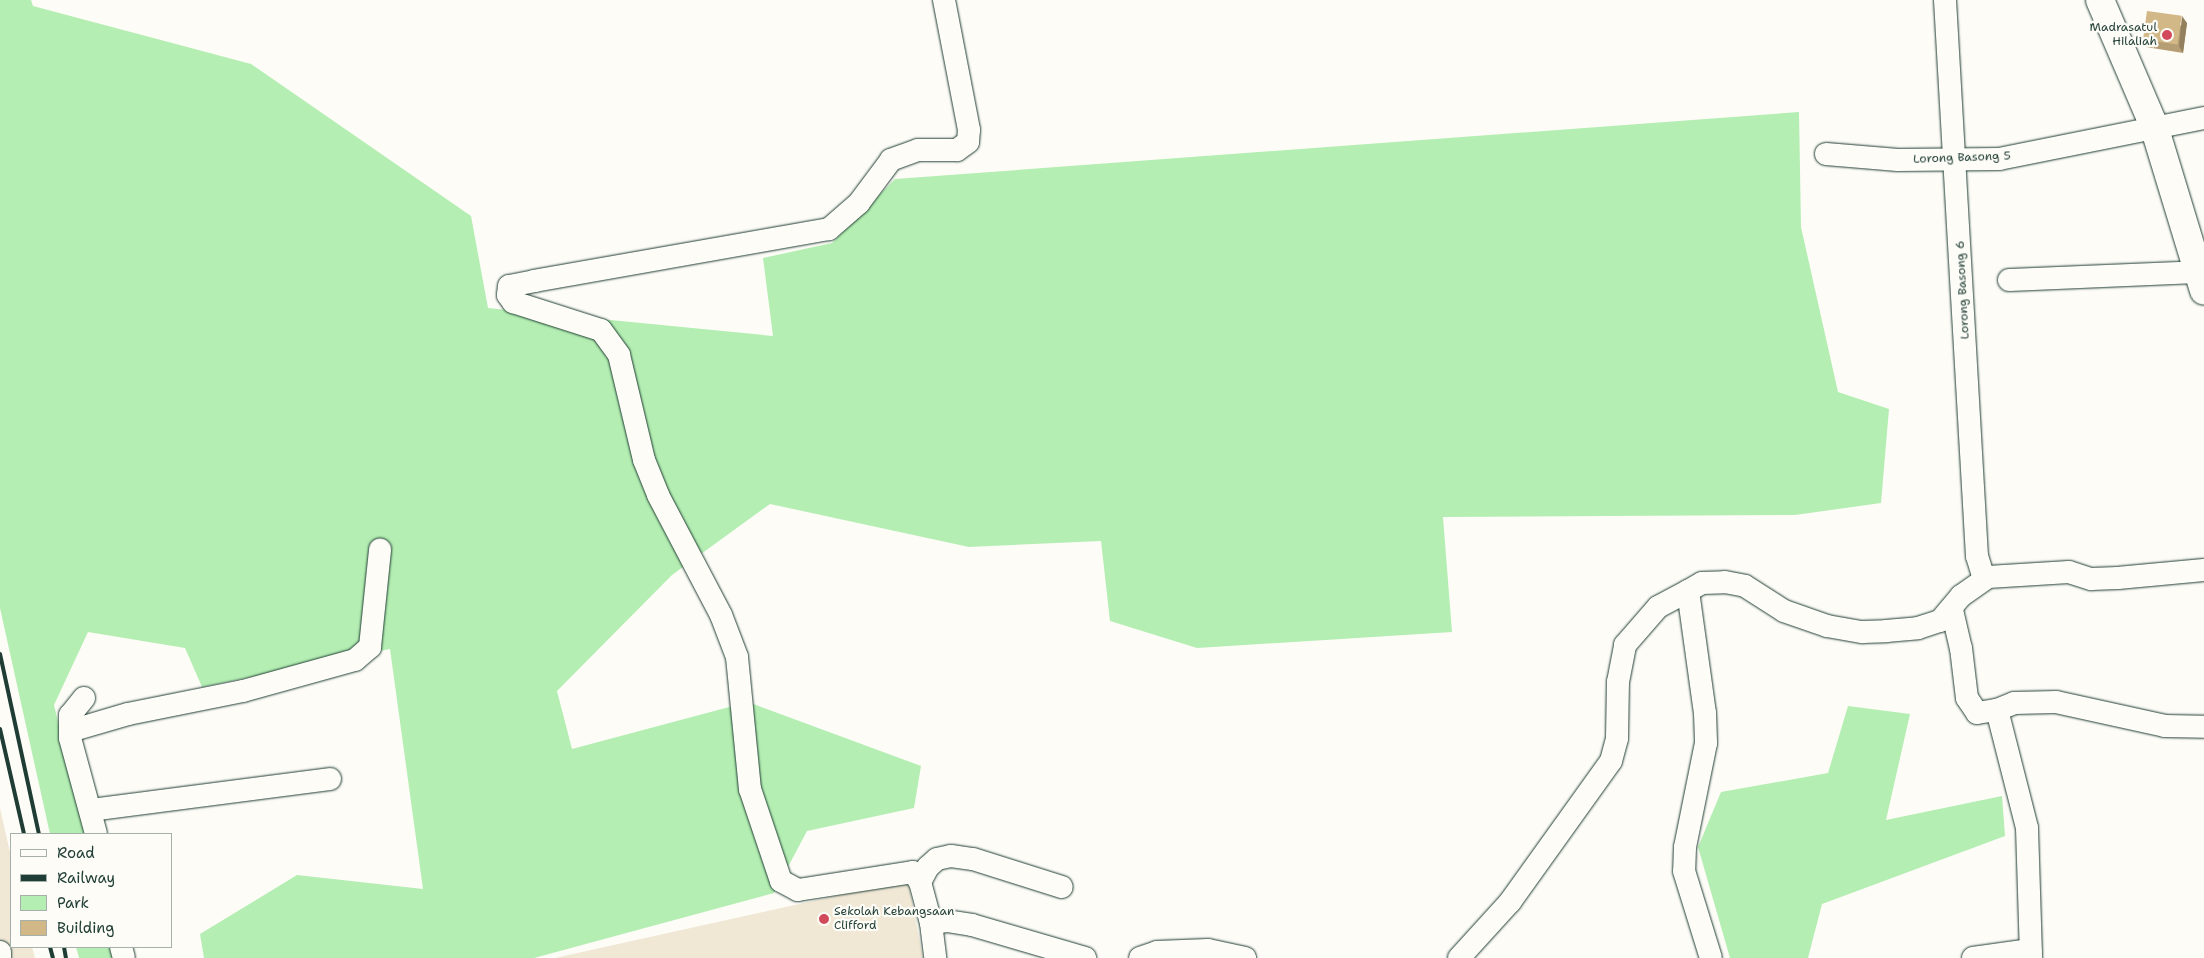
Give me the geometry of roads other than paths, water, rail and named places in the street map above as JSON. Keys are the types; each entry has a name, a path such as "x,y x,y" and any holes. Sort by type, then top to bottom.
{"highway":[{"path":"2100,0 2154,126 2201,281"}],"street":[{"path":"935,958 931,922 920,882 913,872 798,890 780,881 750,790 737,657 721,615 658,495 644,460 619,355 601,330 514,302 508,295 509,286 829,229 859,203 891,160 918,150 957,150 968,142 969,130 944,0"},
{"name":"Lorong Basong 6","path":"1945,0 1977,556 1984,579"},
{"name":"Lorong Basong 5","path":"1826,154 1898,160 1954,160 2033,154 2154,126 2204,118"},
{"path":"2009,280 2201,281"},
{"path":"70,731 128,714 252,688 355,660 370,646 380,550"},
{"path":"1459,958 1510,902 1612,761 1617,738 1618,682 1625,645 1658,606 1702,583 1725,582 1745,586 1784,611 1828,626 1862,632 1918,628 1940,621 1952,610 1961,596 1984,579 2047,572 2068,572 2091,578 2118,578 2204,570"},
{"path":"1688,591 1705,713 1706,744 1685,847 1684,871 1711,958"},
{"path":"1952,610 1962,648 1969,705 1977,713 1997,710 2014,703 2056,702 2165,726 2204,727"},
{"path":"84,698 70,715 70,731 96,833"},
{"path":"1973,958 2031,954 2031,869 2027,828 1997,710"},
{"path":"91,810 330,779"},
{"path":"920,882 932,863 951,856 973,859 1062,887"},
{"path":"931,922 947,921 972,925 1085,958"},
{"path":"1140,958 1157,952 1208,950 1245,958"},
{"path":"0,952 0,958"}],"railway":[{"path":"0,654 39,833"},
{"path":"0,729 24,833"},
{"path":"50,948 53,958"},
{"path":"64,948 66,958"}],"place":[{"name":"Madrasatul Hilaliah","path":"2167,35"},
{"name":"Sekolah Kebangsaan Clifford","path":"824,919"}]}
